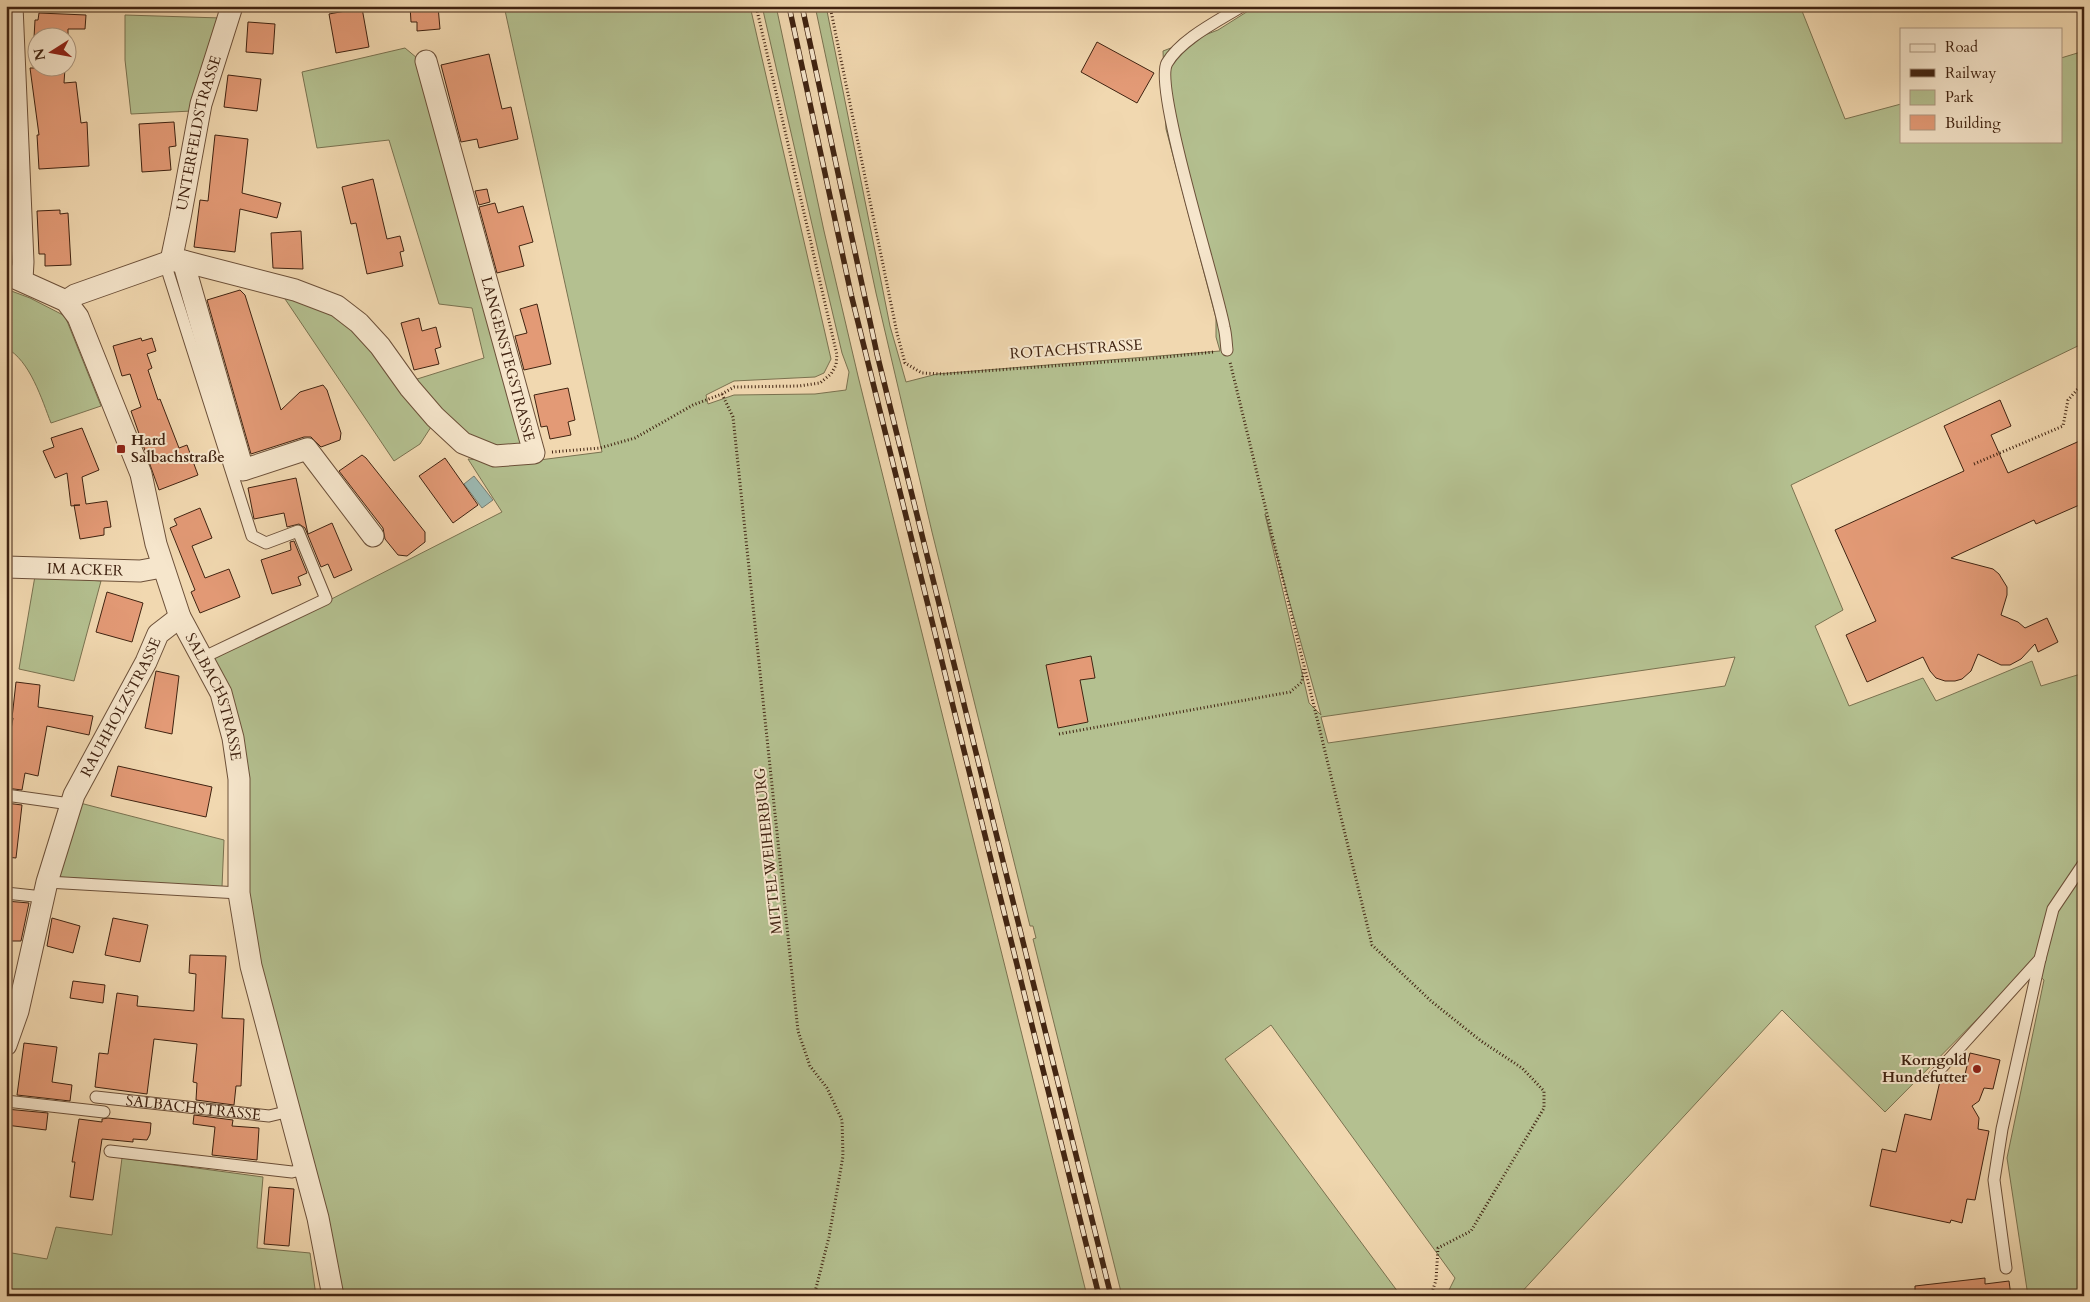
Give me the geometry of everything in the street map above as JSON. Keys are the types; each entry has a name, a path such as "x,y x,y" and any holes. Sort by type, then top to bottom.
{"street":[{"path":"12,6 24,262 14,277 66,301 75,295 173,262 243,470 307,448 373,536"},
{"name":"UNTERFELDSTRASSE","path":"173,262 201,104 232,6"},
{"name":"LANGENSTEGSTRASSE","path":"173,262 295,290 337,306 359,323 380,346 410,388 435,417 463,443 495,456 534,453 426,61"},
{"name":"SALBACHSTRASSE","path":"66,301 78,317 141,474 162,567 180,617 221,693 232,738 239,779 239,893 250,966 318,1218 333,1296"},
{"name":"IM ACKER","path":"6,567 140,571 162,567"},
{"name":"RAUHHOLZSTRASSE","path":"6,1045 18,1011 45,889 70,804 111,738 158,634 180,617"}],"lane":[{"path":"1227,350 1224,326 1166,96 1166,65 1178,48 1242,6"},
{"path":"173,262 252,536 266,543 298,531 326,599 202,658"},
{"path":"6,796 70,804"},
{"path":"2006,1268 1994,1180 2002,1129 2053,909 2084,863"},
{"path":"6,893 45,889 239,893"},
{"path":"1934,1076 2040,959"},
{"name":"SALBACHSTRASSE","path":"96,1097 269,1116 290,1111"},
{"path":"6,1101 104,1112"},
{"path":"110,1151 292,1172 305,1170"}],"path":[{"path":"534,453 600,448 635,438 693,406 734,387 799,386 820,383 831,374 836,365 837,355 756,6"},
{"name":"ROTACHSTRASSE","path":"830,6 897,333 905,363 922,373 944,374 1146,360 1227,350"},
{"path":"2080,6 2084,22"},
{"path":"1227,350 1372,945 1431,1001 1481,1040 1522,1068 1544,1091 1544,1108 1471,1231 1438,1248 1436,1280 1431,1296"},
{"path":"1974,464 2063,426 2068,400 2084,382"},
{"name":"MITTELWEIHERBURG","path":"722,394 733,416 798,1031 810,1066 827,1088 842,1120 843,1156 830,1237 814,1296"},
{"path":"1059,734 1290,692 1302,682 1304,666"}],"green space":[{"path":"504,6 750,6 831,359 824,373 815,377 734,381 706,395 708,404 734,395 815,394 846,390 849,372 842,353 762,6 776,6 824,231 858,376 1087,1296 339,1296 247,904 212,660 502,512 468,459 516,463 602,452"},
{"path":"815,6 826,6 890,326 906,382 937,374 1220,351 1216,337 1216,318 1166,129 1163,51 1218,30 1256,6 1800,6 1845,119 1900,104 1900,142 2062,142 2062,58 2084,51 2084,343 1791,485 1843,610 1815,626 1849,706 1923,678 1936,701 2032,661 2041,686 2084,673 2084,1296 2028,1296 2007,1158 2044,980 2029,967 1885,1112 1782,1010 1518,1296 1446,1296 1455,1278 1271,1025 1225,1059 1401,1296 1122,1296 1033,939 1036,938 1033,926 1030,926 932,532 876,293","holes":["1265,514 1321,715 1309,703","1735,657 1725,686 1328,743 1321,717"]},
{"path":"125,15 221,18 192,111 131,114 125,60"},
{"path":"405,48 417,58 522,444 493,449 468,438 414,380 484,358 472,308 439,304 389,140 317,148 302,72"},
{"path":"6,289 30,298 65,316 101,406 51,423 39,392 28,371 22,362 6,348"},
{"path":"281,293 345,317 431,427 420,444 394,461"},
{"path":"35,576 101,581 74,681 19,669"},
{"path":"80,803 224,840 222,887 58,877"},
{"path":"122,1158 263,1177 257,1248 310,1253 316,1296 6,1296 6,1252 47,1259 56,1227 112,1235"}],"water":[{"path":"474,476 493,500 482,508 464,484"}],"building":[{"path":"410,6 438,6 440,29 417,31 417,22 411,22"},
{"path":"362,8 369,47 336,53 329,14"},
{"path":"39,13 86,15 85,29 35,28 35,20 38,20"},
{"path":"248,22 275,24 273,54 246,52"},
{"path":"1097,42 1154,73 1137,103 1081,72"},
{"path":"489,54 502,109 511,107 518,139 479,148 477,139 461,142 441,65"},
{"path":"228,75 261,79 257,111 224,107"},
{"path":"31,78 64,78 64,83 76,82 81,123 87,122 89,166 39,169 37,135 39,135"},
{"path":"174,122 176,146 169,147 171,170 142,172 139,124"},
{"path":"215,135 248,139 242,193 281,203 277,218 240,209 235,252 194,247 200,200 208,201"},
{"path":"373,179 387,239 400,236 404,251 400,252 403,266 367,274 356,223 351,224 342,187"},
{"path":"487,189 490,202 479,205 475,191"},
{"path":"495,203 498,213 523,206 533,242 519,246 524,266 497,273 479,207"},
{"path":"60,210 60,214 68,213 71,265 45,266 45,254 39,254 37,211"},
{"path":"301,231 303,269 273,268 271,233"},
{"path":"240,290 245,295 281,410 300,392 323,385 327,390 341,433 340,440 321,447 311,437 304,437 251,454 207,300"},
{"path":"537,304 551,364 524,370 515,336 527,333 520,309"},
{"path":"419,318 422,331 436,327 441,347 435,349 439,364 414,370 401,323"},
{"path":"141,338 142,341 152,338 156,351 147,354 152,368 148,370 158,400 160,399 179,448 187,445 198,475 159,490 131,411 141,407 130,374 122,376 113,346"},
{"path":"568,388 575,420 568,422 571,435 550,439 547,426 541,427 534,395"},
{"path":"2000,400 2011,426 1991,435 2008,473 2084,439 2084,503 2036,524 2034,520 1951,558 1993,569 1999,574 2007,587 2007,595 2001,615 2018,622 2025,628 2047,618 2058,642 2038,652 2035,644 2021,659 2010,665 2001,665 1978,654 1971,671 1962,679 1955,681 1945,681 1936,678 1923,657 1867,682 1846,635 1876,621 1835,530 1964,471 1944,426"},
{"path":"82,428 99,470 82,477 86,504 107,501 111,527 104,528 104,535 80,539 74,506 71,506 67,473 55,478 43,451 54,447 51,438"},
{"path":"362,455 425,532 425,542 407,556 398,555 385,539 383,528 339,471"},
{"path":"445,458 478,505 453,523 419,476"},
{"path":"296,478 308,534 332,523 352,570 334,578 328,564 321,567 305,528 299,524 287,527 284,513 254,519 248,488"},
{"path":"200,508 212,538 192,546 205,578 229,569 240,597 200,613 191,592 195,590 170,528 177,525 174,519"},
{"path":"294,541 307,573 298,577 301,585 272,594 261,560 291,550 290,542"},
{"path":"107,592 143,603 132,642 96,632"},
{"path":"1091,656 1095,678 1080,680 1088,722 1058,728 1046,665"},
{"path":"156,671 179,676 172,734 145,728"},
{"path":"16,682 40,685 38,707 93,716 89,735 47,726 38,776 25,773 22,790 6,788 6,759 13,718"},
{"path":"118,766 212,787 206,817 111,796"},
{"path":"6,803 22,805 16,858 6,857"},
{"path":"6,901 29,903 21,941 6,941"},
{"path":"52,918 80,926 73,953 47,946"},
{"path":"113,918 148,925 140,962 105,955"},
{"path":"190,955 226,956 222,1018 244,1019 241,1086 236,1086 234,1105 196,1100 197,1083 193,1082 197,1044 154,1039 147,1094 95,1087 99,1053 108,1054 117,993 138,996 137,1006 194,1011 196,974 189,973"},
{"path":"73,981 105,985 103,1003 70,998"},
{"path":"24,1043 57,1047 52,1082 72,1085 70,1101 17,1095"},
{"path":"1970,1053 2000,1060 1993,1089 1984,1088 1979,1101 1972,1106 1979,1118 1978,1129 1989,1131 1975,1200 1967,1199 1962,1223 1951,1220 1950,1223 1870,1206 1882,1149 1896,1152 1905,1114 1931,1120 1940,1081 1942,1078 1963,1083"},
{"path":"6,1109 48,1113 46,1130 6,1125"},
{"path":"194,1115 233,1120 232,1126 259,1128 257,1160 212,1155 215,1127 193,1124"},
{"path":"79,1119 102,1122 102,1119 151,1123 150,1134 147,1140 133,1139 133,1142 102,1139 93,1200 70,1197 75,1162 72,1162"},
{"path":"269,1187 294,1189 289,1246 264,1244"},
{"path":"1985,1278 1985,1284 2009,1281 2011,1296 1915,1296 1915,1286"}],"railway":[{"path":"789,6 851,294 1099,1296"},
{"path":"802,6 877,354 1111,1296"}],"place":[{"name":"Hard Salbachstraße","path":"121,449"},
{"name":"Korngold Hundefutter","path":"1977,1069"}]}
